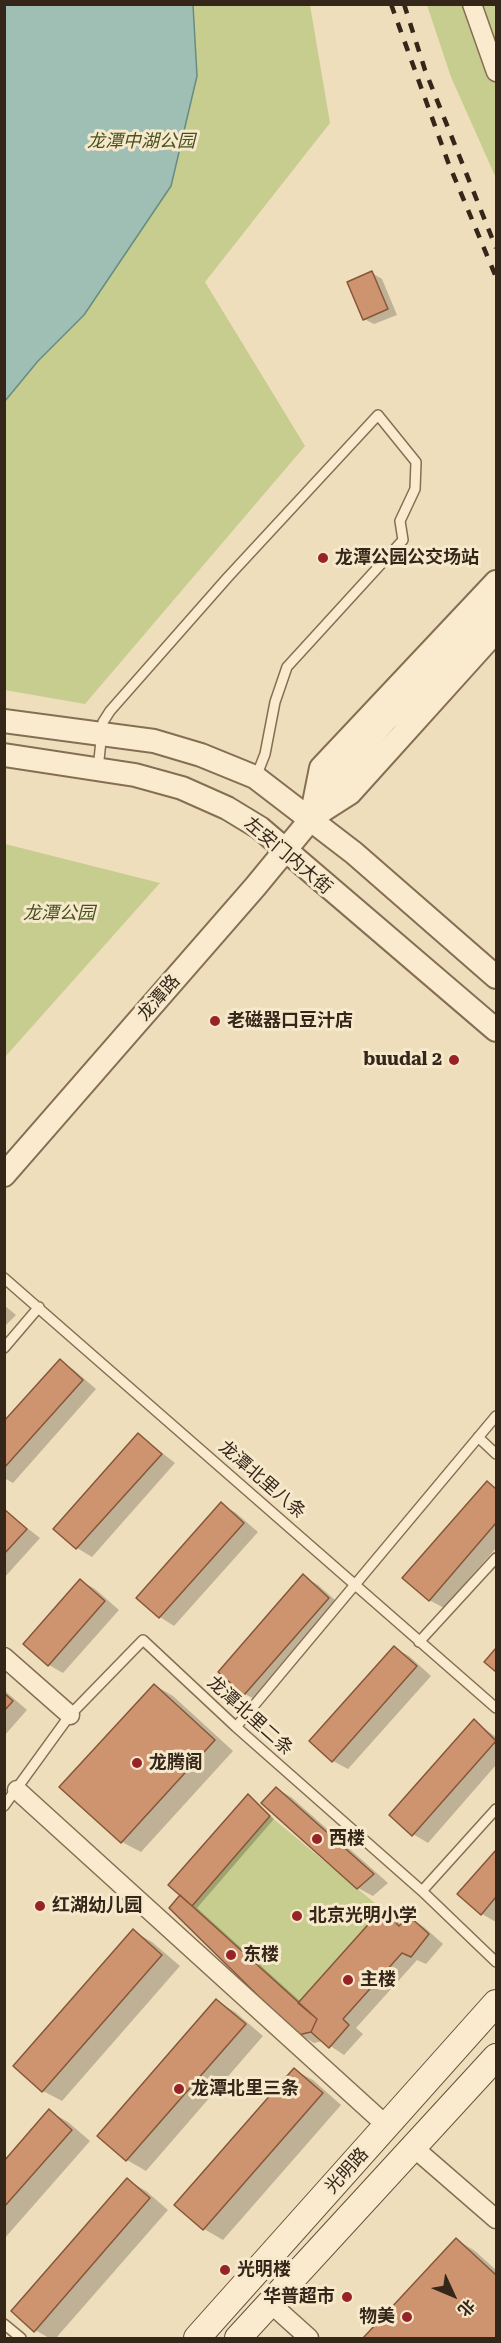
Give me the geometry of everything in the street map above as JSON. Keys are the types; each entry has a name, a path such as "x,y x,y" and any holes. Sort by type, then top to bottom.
{"main road":[{"name":"光明路","path":"196,2338 496,2003"},
{"name":"光明路","path":"238,2338 496,2057"}],"street":[{"path":"472,4 496,72"},
{"name":"龙潭路","path":"311,819 321,768 496,582"},
{"name":"龙潭路","path":"4,1175 311,819 334,779 386,720 496,607"},
{"name":"龙潭路","path":"311,819 350,793 496,631"},
{"name":"龙潭路","path":"311,819 360,801 496,655"},
{"path":"4,721 101,736 154,741 201,755 255,777 311,819 496,976"},
{"name":"左安门内大街","path":"4,755 135,775 182,788 227,808 260,828 496,1030"},
{"path":"4,1657 70,1714"},
{"path":"17,1790 387,2126"},
{"path":"413,2147 496,2220"},
{"path":"270,2303 309,2338"}],"lane":[{"path":"98,769 103,722 110,711 228,577 378,415 416,462 415,489 400,521 403,540 287,667 275,702 265,754 255,777"},
{"name":"龙潭北里八条","path":"4,1278 355,1582 419,1642 496,1708"},
{"path":"4,1348 39,1307"},
{"path":"236,1727 496,1416"},
{"path":"478,1437 496,1454"},
{"path":"419,1642 496,1558"},
{"name":"龙潭北里二条","path":"4,1806 70,1714 144,1640 236,1727 422,1891 496,1962"},
{"path":"422,1891 496,1809"},
{"path":"4,2324 21,2338"}],"green space":[{"name":"龙潭中湖公园","path":"4,5 310,5 330,123 205,282 305,446 85,704 5,690"},
{"path":"427,5 496,5 496,178 451,77"},
{"name":"龙潭公园","path":"4,844 160,883 5,1057"},
{"path":"270,1816 382,1909 298,2003 192,1906"}],"water":[{"path":"5,4 193,5 197,76 171,186 84,315 38,361 5,401"}],"building":[{"path":"372,271 388,309 363,320 347,282"},
{"path":"60,1359 83,1380 4,1468 4,1421"},
{"path":"138,1433 162,1454 76,1549 53,1529"},
{"path":"487,1481 496,1489 496,1523 429,1601 402,1578"},
{"path":"221,1502 244,1523 159,1618 136,1598"},
{"path":"4,1509 27,1529 4,1554"},
{"path":"303,1574 329,1598 244,1695 218,1672"},
{"path":"80,1579 105,1601 48,1666 23,1644"},
{"path":"394,1646 417,1666 332,1762 309,1741"},
{"path":"496,1648 496,1672 484,1662"},
{"name":"龙腾阁","path":"154,1684 215,1740 121,1843 59,1787"},
{"path":"4,1693 13,1701 4,1711"},
{"path":"474,1719 496,1741 412,1836 389,1815"},
{"name":"西楼","path":"276,1787 374,1874 357,1889 261,1803"},
{"path":"248,1794 270,1816 192,1906 168,1885"},
{"path":"496,1850 496,1897 481,1915 457,1894"},
{"name":"东楼","path":"180,1895 317,2019 311,2032 298,2035 169,1908"},
{"name":"主楼","path":"382,1909 399,1926 409,1916 429,1934 411,1957 402,1953 343,2019 349,2025 329,2048 311,2032 317,2019 298,2003"},
{"path":"133,1929 162,1955 42,2092 13,2066"},
{"path":"216,1999 246,2024 126,2161 97,2136"},
{"path":"294,2068 323,2093 203,2230 174,2205"},
{"path":"49,2109 72,2130 4,2207 4,2161"},
{"path":"127,2178 150,2198 34,2332 11,2311"},
{"path":"456,2238 496,2275 496,2338 363,2338"}],"railway":[{"path":"391,4 448,162 496,277"},
{"path":"404,4 425,70 496,248"}],"place":[{"name":"龙潭公园公交场站","path":"323,558"},
{"name":"老磁器口豆汁店","path":"215,1021"},
{"name":"buudal 2","path":"454,1060"},
{"name":"龙腾阁","path":"137,1763"},
{"name":"西楼","path":"317,1839"},
{"name":"红湖幼儿园","path":"40,1906"},
{"name":"北京光明小学","path":"297,1916"},
{"name":"东楼","path":"231,1955"},
{"name":"主楼","path":"348,1980"},
{"name":"龙潭北里三条","path":"179,2089"},
{"name":"光明楼","path":"225,2270"},
{"name":"华普超市","path":"347,2297"},
{"name":"物美","path":"407,2317"}]}
